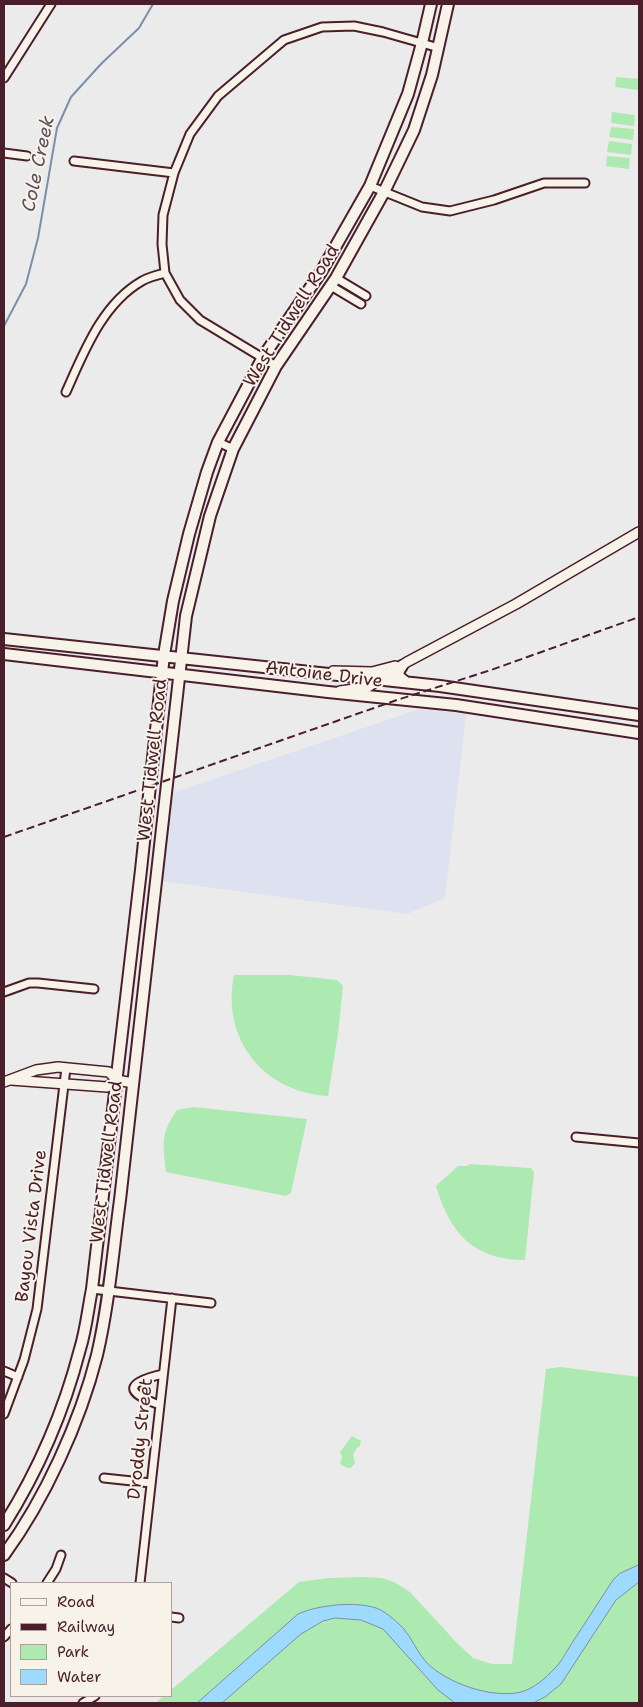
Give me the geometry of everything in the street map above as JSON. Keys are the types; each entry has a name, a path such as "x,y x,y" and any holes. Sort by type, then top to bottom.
{"main road":[{"name":"West Tidwell Road","path":"4,1525 40,1460 59,1416 80,1349 92,1289 164,656 172,608 189,534 218,442 263,357 321,272 370,186 408,94 430,4"},
{"name":"West Tidwell Road","path":"4,1555 54,1470 74,1422 97,1354 109,1291 120,1200 180,658 186,616 210,516 233,449 276,366 334,282 384,192 414,130 432,75 448,4"},
{"path":"321,272 334,282"},
{"name":"Antoine Drive","path":"4,639 291,669 639,715"},
{"name":"Antoine Drive","path":"4,654 456,706 639,733"},
{"path":"404,664 397,672 399,678 407,683"},
{"path":"288,687 291,669"},
{"path":"152,761 169,762"},
{"path":"141,870 156,872"},
{"path":"130,966 146,967"},
{"path":"103,1197 120,1200"},
{"path":"59,1416 74,1422"}],"street":[{"path":"4,78 51,4"},
{"path":"276,366 200,320 180,300 164,273 163,215 174,173 190,134 218,96 284,40 322,27 354,26 439,48"},
{"path":"4,154 27,156"},
{"path":"74,161 174,173"},
{"path":"370,186 422,207 450,211 494,200 544,183 585,183"},
{"path":"66,392 98,326 116,302 142,281 164,273"},
{"path":"334,282 366,296"},
{"path":"334,282 361,304"},
{"path":"218,442 233,449"},
{"path":"328,692 368,687 404,664 516,604 639,532"},
{"path":"316,672 349,670 372,672 404,664"},
{"path":"4,992 29,983 94,989"},
{"path":"8,1081 36,1070 66,1068 109,1072 117,1080 133,1082"},
{"name":"Bayou Vista Drive","path":"4,1414 30,1340 41,1280 66,1068"},
{"path":"8,1081 107,1087 117,1080"},
{"path":"576,1137 639,1143"},
{"path":"92,1289 210,1303"},
{"name":"Droddy Street","path":"140,1582 172,1298"},
{"path":"4,1371 18,1377"},
{"path":"160,1405 138,1396 133,1388 140,1380 163,1374"},
{"path":"104,1478 151,1483"},
{"path":"48,1582 56,1569 61,1555"},
{"path":"82,1703 93,1697"}],"shaded area":[{"path":"420,709 466,714 445,898 407,914 162,881 172,793"}],"green space":[{"path":"616,77 639,79 638,90 615,87"},
{"path":"612,112 635,115 634,126 611,123"},
{"path":"611,127 634,129 633,140 609,137"},
{"path":"609,141 632,144 631,155 607,152"},
{"path":"607,156 630,158 629,169 606,166"},
{"path":"234,975 290,975 337,980 343,986 338,1034 328,1096 305,1092 284,1084 266,1073 252,1058 241,1040 234,1020 232,998"},
{"path":"193,1107 307,1119 291,1193 286,1196 166,1172 165,1133 177,1110"},
{"path":"470,1164 531,1168 534,1172 525,1260 507,1259 478,1249 466,1241 448,1217 436,1186 458,1166"},
{"path":"560,1367 639,1377 639,1703 155,1703 163,1697 172,1697 172,1689 299,1582 329,1578 382,1578 394,1582 410,1592 473,1658 492,1664 512,1664 546,1369"},
{"path":"352,1436 361,1441 360,1446 353,1454 355,1463 351,1468 347,1468 340,1464 342,1457 340,1452"}],"water":[{"path":"639,1565 639,1582 616,1600 561,1684 545,1697 533,1703 455,1703 438,1690 383,1629 361,1620 335,1618 323,1621 301,1634 222,1703 197,1703 298,1614 316,1608 347,1604 376,1608 387,1614 403,1628 426,1662 445,1677 470,1688 483,1691 509,1694 521,1692 548,1676 563,1658 613,1580 619,1574"}],"waterway":[{"name":"Cole Creek","path":"4,326 26,284 38,238 57,128 71,97 101,64 139,28 153,4"}],"railway":[{"path":"4,837 397,700 491,670 639,617"}]}
